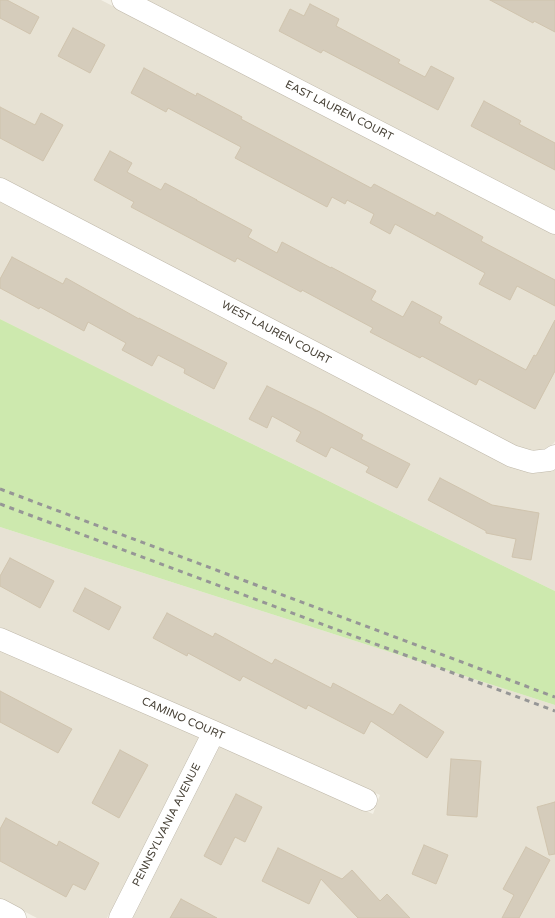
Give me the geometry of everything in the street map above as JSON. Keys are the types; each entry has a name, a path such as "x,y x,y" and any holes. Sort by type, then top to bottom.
{"street":[{"name":"EAST LAUREN COURT","path":"123,0 555,223"},
{"name":"WEST LAUREN COURT","path":"0,189 512,456 532,462 549,460 555,456"},
{"name":"CAMINO COURT","path":"0,639 366,800"},
{"name":"PENNSYLVANIA AVENUE","path":"120,918 214,732"},
{"path":"0,910 15,918"}],"shaded area":[{"path":"0,0 101,0 555,234 554,443 544,450 532,451 515,446 0,178"},
{"path":"145,0 555,0 555,211"},
{"path":"0,201 534,473 551,471 555,469 555,591 172,405 0,319"},
{"path":"0,527 555,705 555,918 133,918 220,746 373,814 380,795 209,718 0,627"},
{"path":"0,650 199,736 107,918 37,918 0,899"}],"green space":[{"path":"0,319 172,405 555,591 555,705 0,527"}],"building":[{"path":"0,0 7,0 39,17 30,34 0,18"},
{"path":"490,0 555,0 555,32 534,21 533,23"},
{"path":"310,4 339,19 336,26 400,60 398,63 425,77 431,66 454,78 438,110 323,50 321,53 279,31 290,9 304,16"},
{"path":"73,28 105,45 90,73 58,56"},
{"path":"144,68 196,96 197,93 242,117 241,119 371,188 374,184 435,216 437,212 483,237 481,241 555,280 555,306 517,286 510,300 479,284 485,273 395,224 390,234 370,223 374,214 347,200 345,204 332,197 327,207 235,158 241,147 168,108 166,112 131,93"},
{"path":"484,101 521,121 519,124 555,143 555,170 471,126"},
{"path":"0,107 35,125 41,113 63,125 43,161 0,138"},
{"path":"110,151 132,163 127,172 161,190 165,183 197,200 252,230 248,237 277,253 282,242 376,291 371,300 403,317 412,301 442,317 439,323 526,370 534,355 536,356 555,320 555,371 535,409 479,379 476,385 422,356 420,358 370,332 373,328 302,290 301,292 237,258 235,262 131,207 134,202 94,180"},
{"path":"12,257 63,284 66,278 139,319 227,363 214,389 184,373 185,369 158,355 152,366 122,350 126,343 88,322 84,331 40,307 39,309 0,288 0,279"},
{"path":"267,386 363,435 361,439 410,464 397,488 366,472 369,467 331,447 326,457 296,441 301,432 272,416 267,428 249,419"},
{"path":"440,478 492,505 539,513 531,560 512,557 516,539 486,533 486,531 428,500"},
{"path":"10,558 54,581 40,608 0,586 0,576"},
{"path":"85,588 121,607 109,630 73,611"},
{"path":"167,613 213,637 215,633 272,664 275,659 331,688 333,683 393,715 400,704 444,732 427,758 371,721 364,734 308,705 306,709 243,676 240,681 188,653 187,656 153,638"},
{"path":"0,691 72,729 58,753 0,722"},
{"path":"120,750 148,765 119,818 92,803"},
{"path":"451,759 481,761 477,817 447,815"},
{"path":"236,794 262,807 245,842 235,837 221,865 204,856"},
{"path":"555,802 555,854 549,855 537,807"},
{"path":"6,818 57,846 59,841 99,863 85,890 73,884 66,897 0,861 0,829"},
{"path":"424,845 448,855 436,884 412,874"},
{"path":"526,847 550,860 519,918 502,918 514,895 503,889"},
{"path":"278,848 342,879 352,870 380,901 387,894 410,918 358,918 321,879 309,904 262,881"},
{"path":"181,899 217,918 170,918"}],"railway":[{"path":"0,489 555,697"},
{"path":"0,504 555,711"}]}
